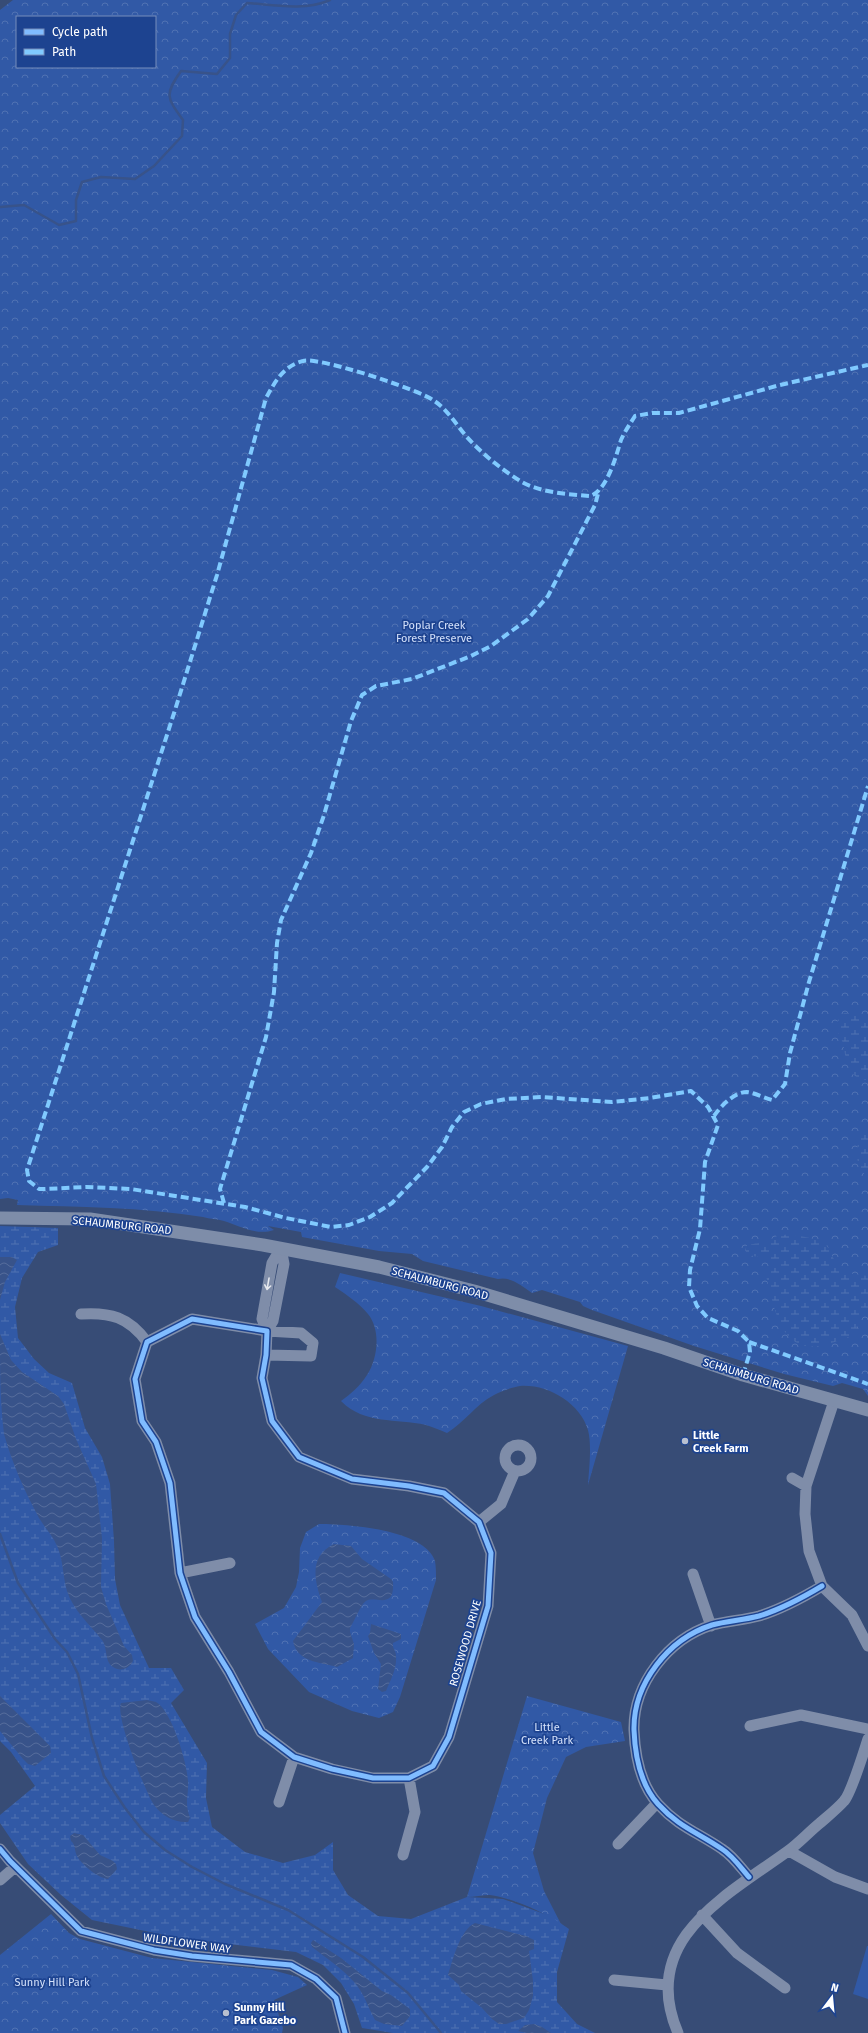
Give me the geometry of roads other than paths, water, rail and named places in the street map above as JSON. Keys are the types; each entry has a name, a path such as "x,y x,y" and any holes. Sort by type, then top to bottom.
{"main road":[{"name":"SCHAUMBURG ROAD","path":"0,1218 90,1219 281,1248 379,1267 474,1291 834,1402 868,1410"}],"street":[{"name":"ROSEWOOD DRIVE","path":"146,1342 135,1379 142,1421 156,1442 170,1483 180,1574 195,1617 228,1672 261,1732 294,1757 332,1769 373,1778 409,1778 433,1766 448,1737 488,1606 491,1553 479,1522 444,1493 409,1486 352,1479 299,1457 272,1421 262,1378 266,1355 267,1331 274,1321 284,1264 281,1248"},
{"path":"80,1314 100,1313 118,1317 138,1330 146,1342 192,1319 267,1331 301,1333 313,1343 311,1356 266,1355"},
{"path":"834,1402 806,1486 805,1514 809,1551 822,1586 852,1615 868,1646"},
{"path":"479,1522 501,1504 515,1471"},
{"path":"792,1478 806,1486"},
{"path":"180,1574 230,1563"},
{"path":"694,1574 711,1626"},
{"path":"749,1877 723,1849 678,1824 657,1803 648,1789 637,1764 634,1727 639,1698 650,1675 672,1649 682,1640 711,1626 771,1612 801,1599 822,1586"},
{"path":"750,1726 801,1715 868,1729"},
{"path":"678,2033 671,2012 667,1985 679,1946 690,1929 702,1915 749,1877 789,1851 846,1800 868,1739"},
{"path":"279,1802 294,1757"},
{"path":"403,1855 415,1812 409,1778"},
{"path":"618,1844 657,1803"},
{"name":"WILDFLOWER WAY","path":"0,1849 15,1867 81,1931 154,1950 192,1956 291,1965 316,1979 336,1998 345,2033"},
{"path":"789,1851 835,1877 868,1889"},
{"path":"0,1880 15,1867"},
{"path":"702,1915 737,1953 785,1988"},
{"path":"614,1980 667,1985"}],"water":[{"path":"0,1257 12,1257 17,1260 5,1282 0,1300"},
{"path":"0,1334 11,1360 22,1372 58,1396 64,1404 76,1439 96,1484 102,1538 101,1587 106,1604 124,1646 132,1655 133,1661 127,1668 116,1669 110,1664 107,1658 104,1643 73,1605 67,1591 61,1556 57,1546 39,1518 19,1477 11,1456 4,1434 0,1384"},
{"path":"334,1544 351,1546 362,1559 391,1579 393,1582 393,1591 388,1599 366,1601 362,1606 350,1628 354,1644 353,1658 337,1667 316,1662 304,1657 295,1648 293,1641 322,1602 316,1577 317,1562 320,1555"},
{"path":"371,1624 401,1634 401,1639 393,1643 396,1654 396,1665 386,1691 382,1692 378,1689 381,1664 374,1653 368,1636 370,1633"},
{"path":"0,1696 50,1746 51,1753 35,1766 28,1764 23,1759 0,1731"},
{"path":"147,1700 156,1702 162,1707 168,1716 178,1738 185,1762 188,1781 187,1803 190,1818 188,1822 169,1818 154,1805 138,1770 126,1737 120,1711 121,1703"},
{"path":"74,1833 83,1835 100,1855 116,1864 117,1869 108,1879 95,1874 79,1860 70,1836"},
{"path":"475,1923 526,1936 534,1940 534,1949 529,1951 533,1981 533,1996 529,2010 524,2018 506,2024 499,2024 461,1991 459,1985 448,1975 461,1938"},
{"path":"313,1940 341,1958 382,1991 391,1995 410,2009 410,2016 402,2026 384,2024 375,2020 357,1986 334,1963 312,1947 311,1943"},
{"path":"534,2024 551,2033 527,2033 518,2031 525,2025"}],"waterway":[{"path":"0,207 24,205 59,225 76,221 76,200 82,182 101,177 135,179 154,166 182,136 183,120 171,101 170,91 172,86 181,71 217,74 230,58 230,34 236,15 247,3 300,6 330,0"},
{"path":"0,1534 18,1583 55,1639 67,1652 78,1674 92,1738 104,1776 125,1808 144,1832 165,1850 192,1867 225,1884 288,1910 363,1957 408,1993 441,2033"}],"place":[{"name":"Little Creek Farm","path":"685,1441"},
{"name":"Sunny Hill Park Gazebo","path":"226,2013"}],"park label":[{"name":"Poplar Creek Forest Preserve","path":"434,631"},
{"name":"Little Creek Park","path":"547,1733"},
{"name":"Sunny Hill Park","path":"52,1982"}]}
